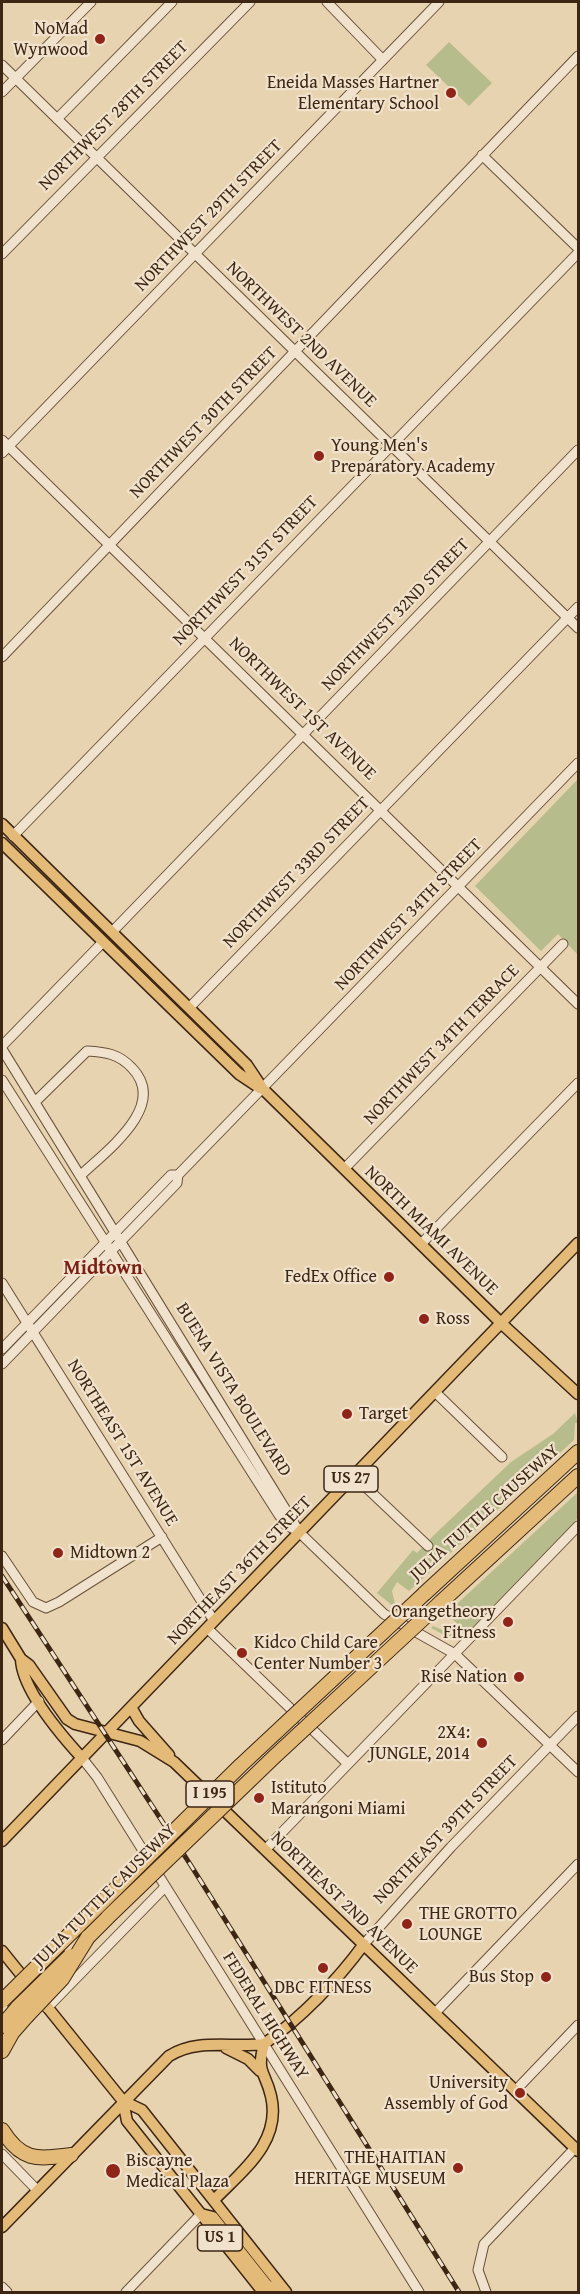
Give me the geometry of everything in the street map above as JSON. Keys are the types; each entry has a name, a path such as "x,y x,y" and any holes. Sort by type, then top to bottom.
{"highway":[{"name":"JULIA TUTTLE CAUSEWAY","path":"2,2001 241,1765 579,1452"},
{"name":"JULIA TUTTLE CAUSEWAY","path":"2,2026 22,2012 88,1937 274,1756 579,1476"},
{"path":"2,2051 22,2012"},
{"path":"2,2130 17,2150 31,2157 71,2155"}],"main road":[{"name":"NORTH MIAMI AVENUE","path":"2,824 215,1032 247,1065 263,1089 501,1323 579,1394"},
{"path":"2,831 14,836"},
{"name":"NORTH MIAMI AVENUE","path":"2,846 238,1074 263,1089"},
{"path":"2,846 20,852 72,903 97,917"},
{"path":"103,942 119,948 193,1020 215,1032"},
{"name":"US 27","path":"501,1323 579,1243"},
{"name":"NORTHEAST 36TH STREET","path":"2,1841 501,1323"},
{"name":"NORTHEAST 2ND AVENUE","path":"2,1628 21,1659 29,1665 67,1719 75,1724 140,1741 174,1762 577,2150"},
{"name":"NORTHEAST 2ND AVENUE","path":"21,1659 21,1670 53,1725 82,1758"},
{"path":"131,1707 139,1721 174,1762"},
{"name":"NORTHEAST 39TH STREET","path":"264,2044 290,2024 352,1960 364,1944"},
{"name":"US 1","path":"2,1951 123,2101 142,2110 286,2292"},
{"path":"2,2227 123,2101 175,2052 199,2044 264,2044 260,2071"},
{"path":"214,2200 255,2158 268,2139 273,2104 260,2071 248,2059 218,2045"},
{"name":"US 1","path":"123,2101 127,2121 263,2292"},
{"path":"201,2214 213,2217 267,2285 279,2292"}],"street":[{"path":"2,92 91,2"},
{"path":"57,119 172,2"},
{"name":"NORTHWEST 28TH STREET","path":"2,254 250,2"},
{"path":"327,2 376,49 383,60"},
{"name":"NORTHWEST 29TH STREET","path":"4,447 195,255 440,2"},
{"name":"NORTHWEST 30TH STREET","path":"2,657 579,56"},
{"name":"NORTHWEST 2ND AVENUE","path":"2,65 579,628"},
{"path":"482,155 579,248"},
{"name":"NORTHWEST 31ST STREET","path":"14,836 390,445 579,253"},
{"name":"NORTHWEST 1ST AVENUE","path":"4,447 110,546 579,1004"},
{"name":"NORTHWEST 32ND STREET","path":"112,932 579,450"},
{"name":"NORTHWEST 33RD STREET","path":"190,1007 579,607"},
{"name":"NORTHWEST 34TH STREET","path":"178,1175 579,763"},
{"path":"2,1047 103,942"},
{"name":"NORTHWEST 34TH TERRACE","path":"344,1169 563,944"},
{"name":"BUENA VISTA BOULEVARD","path":"2,1047 300,1533"},
{"path":"35,1102 87,1051 107,1052 123,1059 140,1076 143,1091 138,1116 80,1176"},
{"name":"BUENA VISTA BOULEVARD","path":"2,1080 279,1515 286,1525 300,1533"},
{"path":"421,1244 579,1083"},
{"path":"2,1349 171,1175 178,1175 177,1183 2,1364"},
{"name":"NORTHEAST 1ST AVENUE","path":"2,1283 162,1537 211,1625 348,1764"},
{"path":"435,1392 502,1457"},
{"path":"354,1476 428,1546"},
{"path":"265,1850 578,1528"},
{"path":"300,1533 384,1614 455,1654 579,1772"},
{"path":"2,1556 33,1602 46,1608 162,1537"},
{"path":"2,1740 39,1701"},
{"name":"NORTHEAST 39TH STREET","path":"364,1944 451,1847 579,1716"},
{"name":"FEDERAL HIGHWAY","path":"82,1758 97,1777 418,2292"},
{"path":"435,2013 579,1864"},
{"path":"47,2008 165,1887"},
{"path":"515,2091 579,2025"},
{"path":"486,2292 479,2277 478,2265 481,2252 489,2237 577,2150"},
{"path":"2,2154 37,2190"},
{"path":"126,2292 201,2214"},
{"path":"2,2287 7,2292"}],"green space":[{"path":"449,42 492,83 469,106 426,65"},
{"path":"578,779 578,955 558,934 541,951 475,886"},
{"path":"575,1413 578,1423 575,1423 574,1440 409,1591 397,1582 392,1591 395,1604 393,1606 377,1593 413,1550 417,1553 511,1462 553,1434"},
{"path":"578,1492 578,1517 574,1523 465,1635 450,1638 431,1628 433,1626 447,1632 459,1625 446,1614"}],"railway":[{"path":"2,1576 190,1864 459,2292"}],"place":[{"name":"NoMad Wynwood","path":"100,39"},
{"name":"Eneida Masses Hartner Elementary School","path":"451,93"},
{"name":"Young Men's Preparatory Academy","path":"319,456"},
{"name":"FedEx Office","path":"389,1277"},
{"name":"Ross","path":"424,1319"},
{"name":"Target","path":"347,1414"},
{"name":"Midtown 2","path":"58,1553"},
{"name":"Orangetheory Fitness","path":"508,1622"},
{"name":"Kidco Child Care Center Number 3","path":"242,1653"},
{"name":"Rise Nation","path":"519,1677"},
{"name":"2X4: JUNGLE, 2014","path":"482,1743"},
{"name":"Istituto Marangoni Miami","path":"259,1798"},
{"name":"THE GROTTO LOUNGE","path":"407,1924"},
{"name":"DBC FITNESS","path":"323,1968"},
{"name":"Bus Stop","path":"546,1977"},
{"name":"University Assembly of God","path":"520,2093"},
{"name":"THE HAITIAN HERITAGE MUSEUM","path":"458,2168"},
{"name":"Biscayne Medical Plaza","path":"113,2171"}],"district":[{"name":"Midtown","path":"103,1269"}]}
